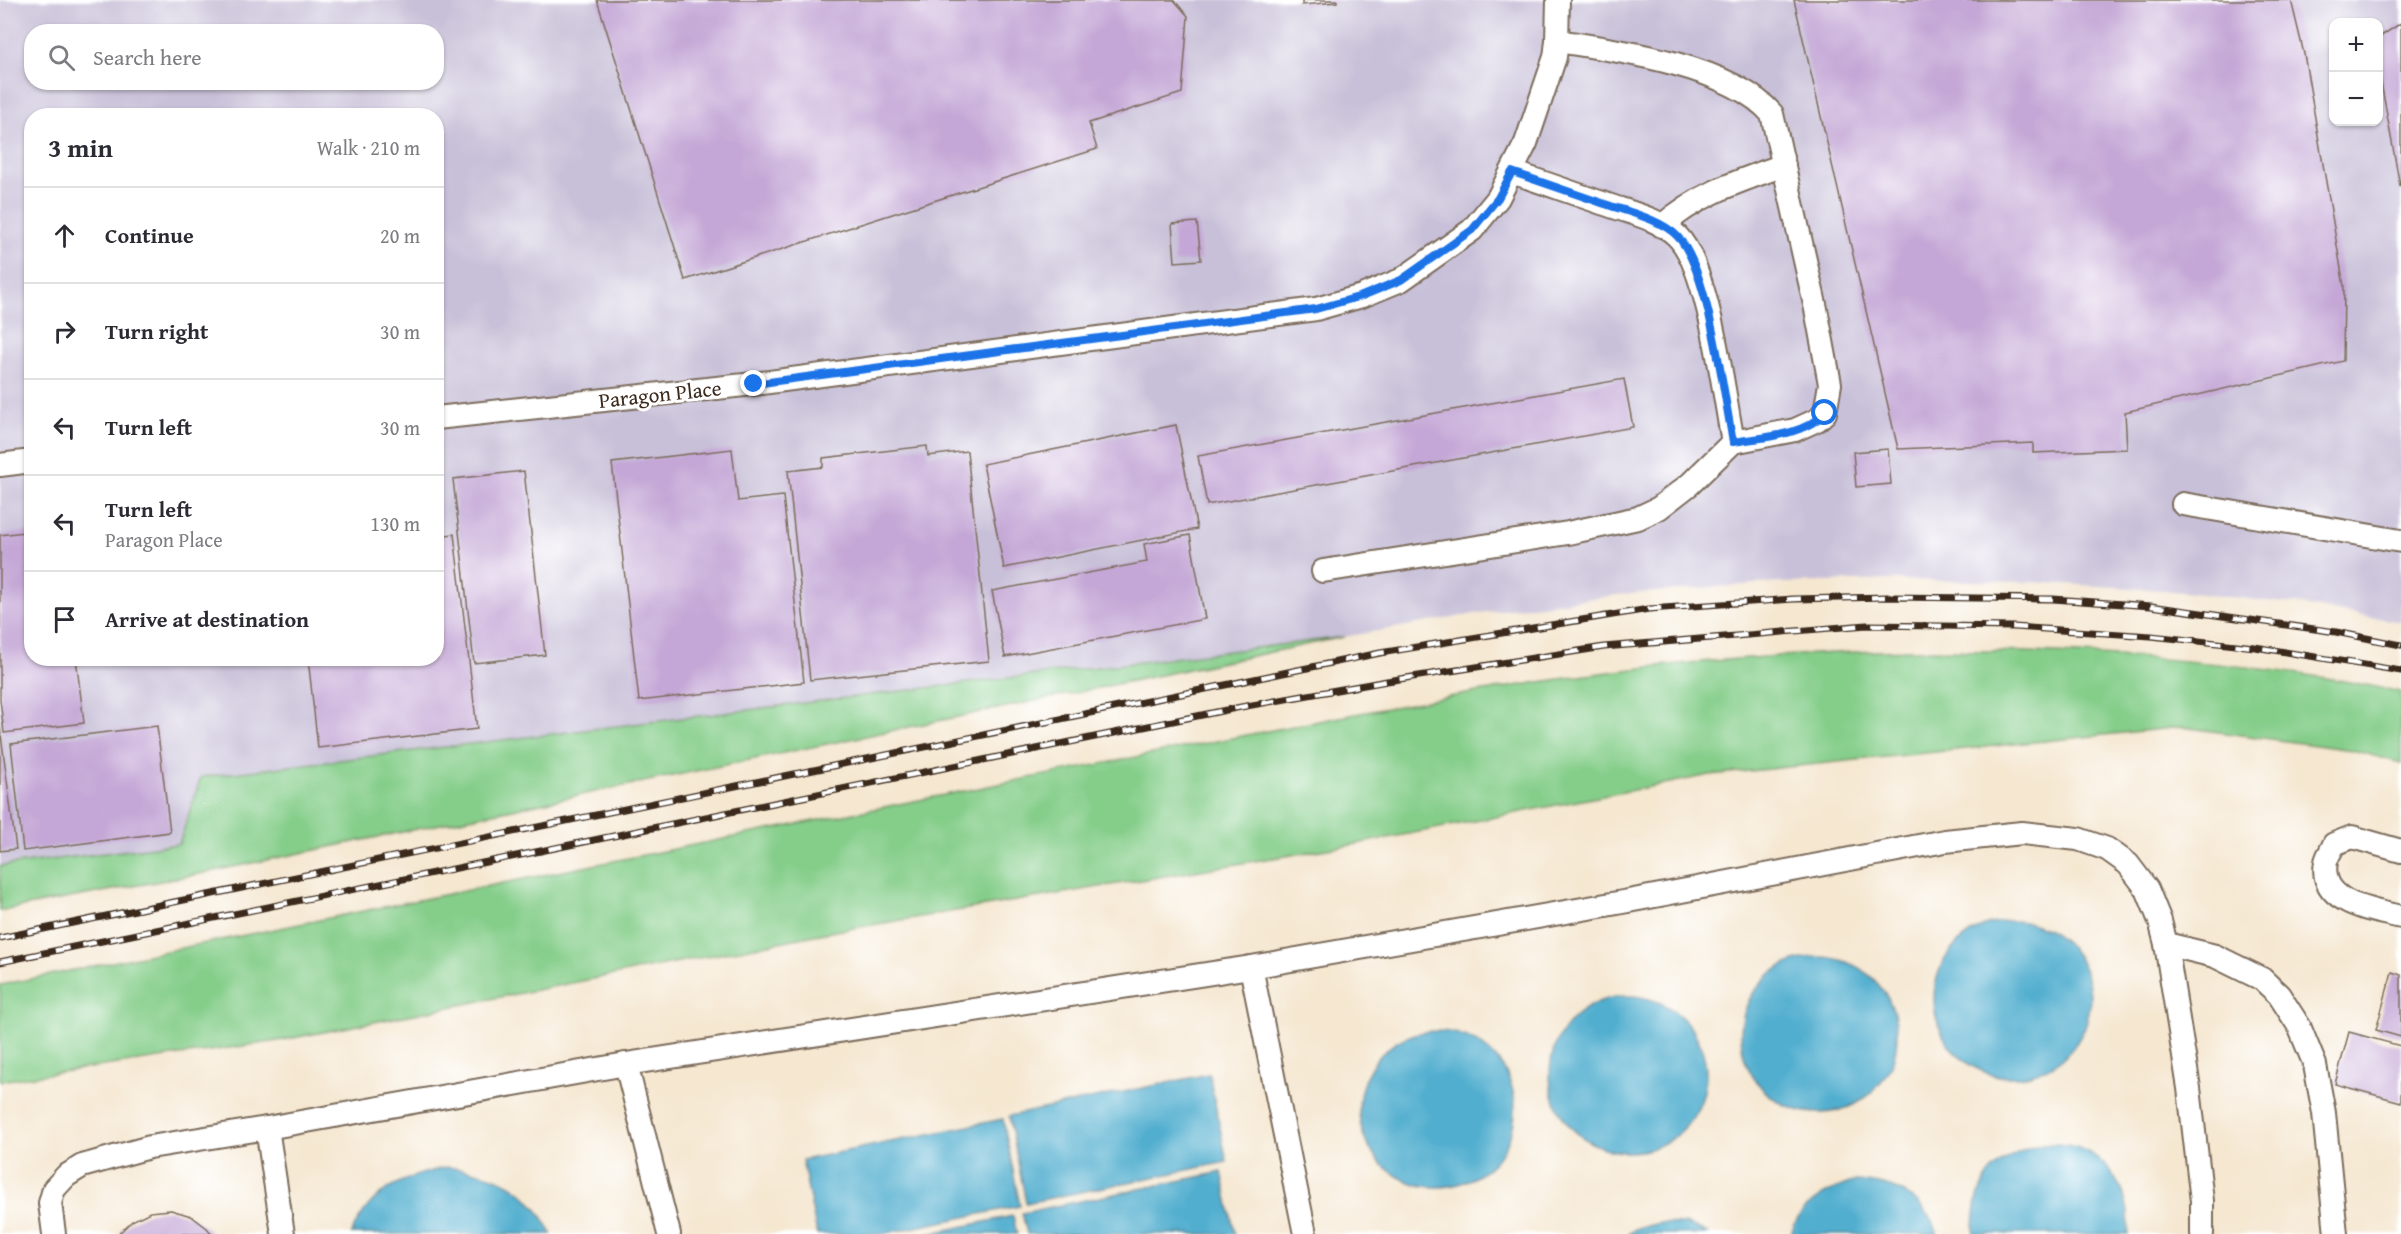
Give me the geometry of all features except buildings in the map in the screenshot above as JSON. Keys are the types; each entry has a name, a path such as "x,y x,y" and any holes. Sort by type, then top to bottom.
{"lane":[{"name":"Paragon Place","path":"444,417 754,384 1316,309 1362,296 1401,280 1472,230 1498,198 1526,143 1555,57 1558,0"},
{"path":"1323,571 1598,528 1638,518 1659,508 1690,484 1733,442 1795,430 1817,420 1825,413 1830,384 1772,114 1762,103 1741,90 1707,74 1650,58 1557,41"},
{"path":"1662,226 1682,208 1704,196 1732,183 1784,165"},
{"path":"1512,172 1638,215 1678,236 1686,249 1703,291 1733,442"},
{"path":"0,465 24,462"},
{"path":"2183,504 2401,541"},
{"path":"54,1234 50,1203 54,1189 66,1176 82,1166 150,1147 626,1064 1251,967 1623,902 1945,841 2022,833 2078,839 2107,849 2128,864 2147,889 2160,921 2166,944 2189,1088 2202,1201 2202,1234"},
{"path":"2401,850 2352,837 2334,844 2326,862 2327,881 2337,896 2349,903 2401,917"},
{"path":"2166,944 2216,956 2262,979 2279,995 2299,1026 2315,1065 2324,1113 2336,1234"},
{"path":"1251,967 1305,1234"},
{"path":"626,1064 669,1234"},
{"path":"267,1128 284,1234"}],"shaded area":[{"path":"0,0 2401,0 2401,622 2295,604 2163,590 2031,582 1892,580 1755,584 1617,595 1480,613 1344,637 201,777 180,844 0,866"}],"green space":[{"path":"1344,637 204,873 0,911 0,866 179,844 201,777"},
{"path":"1912,650 2035,652 2219,664 2341,680 2401,692 2401,763 2352,750 2182,727 1710,775 1357,844 830,932 278,1041 0,1081 0,985 1312,722 1456,696 1601,673 1717,660"}],"water":[{"path":"2012,921 2027,922 2042,927 2067,944 2084,969 2089,984 2089,1014 2084,1029 2067,1054 2042,1071 2027,1076 2012,1077 1997,1076 1982,1071 1957,1054 1940,1029 1935,1014 1934,999 1935,984 1940,969 1957,944 1982,927 1997,922"},
{"path":"1819,957 1834,958 1849,963 1874,980 1891,1005 1896,1020 1896,1050 1891,1065 1874,1090 1849,1107 1834,1112 1819,1113 1804,1112 1789,1107 1764,1090 1747,1065 1742,1050 1741,1035 1742,1020 1747,1005 1764,980 1789,963 1804,958"},
{"path":"1628,996 1643,997 1658,1002 1683,1019 1700,1044 1705,1059 1705,1089 1700,1104 1683,1129 1658,1146 1643,1151 1628,1152 1613,1151 1598,1146 1573,1129 1556,1104 1551,1089 1550,1074 1551,1059 1556,1044 1573,1019 1598,1002 1613,997"},
{"path":"1437,1031 1452,1032 1467,1037 1492,1054 1509,1079 1514,1094 1514,1124 1509,1139 1492,1164 1467,1181 1452,1186 1437,1187 1422,1186 1407,1181 1382,1164 1365,1139 1360,1124 1359,1109 1360,1094 1365,1079 1382,1054 1407,1037 1422,1032"},
{"path":"1209,1074 1227,1162 1026,1203 1009,1116"},
{"path":"1003,1119 1020,1206 882,1234 817,1234 802,1160"},
{"path":"2043,1144 2067,1145 2082,1149 2095,1156 2106,1166 2122,1191 2128,1219 2128,1234 1974,1234 1977,1199 1989,1174 2011,1156"},
{"path":"448,1167 497,1178 510,1185 533,1204 552,1234 351,1234 368,1206 390,1187 417,1175"},
{"path":"1222,1172 1235,1234 1027,1234 1022,1213"},
{"path":"1856,1181 1883,1185 1906,1194 1924,1210 1938,1234 1791,1234 1801,1214 1816,1199"},
{"path":"1013,1216 1017,1234 927,1234"},
{"path":"1659,1223 1685,1224 1710,1234 1628,1234 1635,1229"}],"railway":[{"path":"0,938 1380,653 1649,609 1794,599 1889,597 2053,599 2151,606 2336,632 2401,645"},
{"path":"0,962 1241,707 1387,681 1604,647 1867,625 2014,627 2151,636 2255,647 2401,671"}],"route":[{"path":"754,384 1316,309 1362,296 1401,280 1472,230 1498,198 1512,172 1638,215 1678,236 1693,263 1703,291 1733,442 1795,430 1817,420 1825,413"}]}
